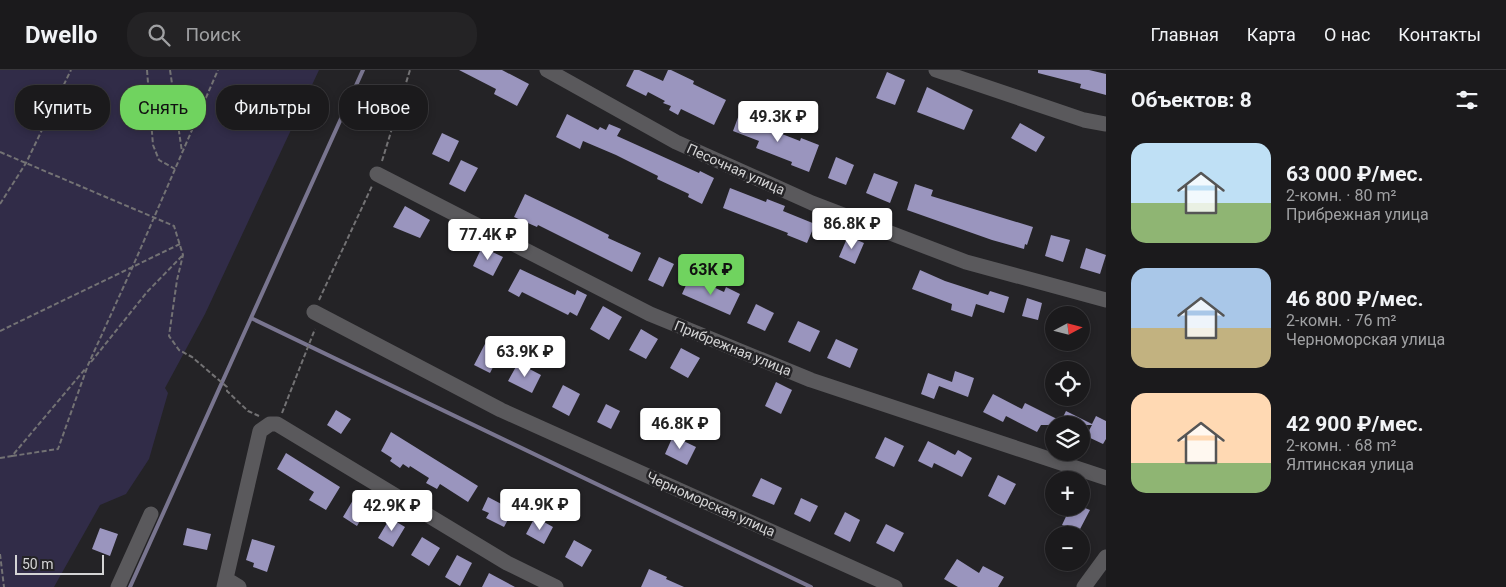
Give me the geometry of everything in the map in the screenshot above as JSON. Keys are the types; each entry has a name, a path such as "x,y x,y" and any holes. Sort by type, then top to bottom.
{"street":[{"name":"Песочная улица","path":"547,70 676,142 812,203 966,262 1106,300"},
{"path":"936,70 1084,120 1106,124"},
{"name":"Прибрежная улица","path":"378,174 650,314 811,380 1106,478"},
{"name":"Черноморская улица","path":"317,314 501,410 895,587"},
{"path":"239,587 225,583 260,431 270,424 277,424 507,563 556,587"},
{"path":"118,587 151,514"},
{"path":"1084,587 1106,557"}],"path":[{"path":"0,204 26,162 72,70"},
{"path":"147,70 153,145 159,160 175,169"},
{"path":"170,70 182,152"},
{"path":"0,458 58,448 88,366 134,266 218,70"},
{"path":"0,152 174,226 183,255 177,280 169,336 179,350 192,357 227,387 227,391 248,411 277,424 317,314 378,174 410,70"},
{"path":"0,331 180,244"},
{"path":"12,456 147,292 183,255"},
{"path":"0,554 4,587"}],"shaded area":[{"path":"0,70 319,70 312,85 216,85 216,130 291,130 205,314 165,388 168,393 149,459 126,494 100,505 54,587 0,587"}],"building":[{"path":"459,70 502,70 529,84 517,106 494,94 496,89"},
{"path":"634,70 639,70 663,81 668,70 671,70 694,81 693,84 726,100 714,125 681,109 678,115 669,110 671,106 663,103 665,101 648,92 646,96 626,86"},
{"path":"1038,70 1089,70 1106,74 1106,95 1080,88 1081,84 1038,73"},
{"path":"887,72 905,80 895,105 876,98"},
{"path":"927,87 973,110 964,130 917,112"},
{"path":"740,112 757,118 754,123 800,141 801,138 819,145 809,172 791,165 792,162 756,148 759,141 733,131"},
{"path":"567,114 598,130 600,127 606,130 609,124 621,129 617,136 714,178 702,204 688,197 689,194 657,179 658,176 616,155 583,141 580,149 556,137"},
{"path":"1020,123 1045,137 1036,152 1011,138"},
{"path":"442,133 459,141 449,162 432,154"},
{"path":"836,157 854,165 846,185 828,178"},
{"path":"461,160 478,168 465,192 449,184"},
{"path":"874,173 898,182 890,203 866,193"},
{"path":"915,184 933,190 931,196 1033,227 1027,245 1025,244 1024,249 992,240 907,210"},
{"path":"730,188 766,202 767,199 785,206 783,211 815,224 807,243 787,235 788,233 723,208"},
{"path":"525,194 609,235 608,238 641,253 632,272 538,225 537,227 514,217"},
{"path":"405,206 430,220 420,238 393,227"},
{"path":"1051,235 1070,240 1063,262 1045,256"},
{"path":"848,236 864,243 855,264 839,257"},
{"path":"482,247 503,257 493,276 473,266"},
{"path":"1086,248 1106,255 1100,274 1080,268"},
{"path":"659,257 674,264 663,287 648,280"},
{"path":"520,269 575,295 577,290 587,295 577,316 570,312 568,315 522,292 519,297 508,291"},
{"path":"920,270 945,281 988,295 990,291 1009,297 1004,313 976,304 972,317 951,310 952,304 912,289"},
{"path":"690,276 724,292 726,287 740,294 730,315 682,294"},
{"path":"1027,298 1042,303 1038,320 1022,316"},
{"path":"756,304 774,313 765,331 747,323"},
{"path":"603,306 622,317 609,340 590,329"},
{"path":"798,321 820,331 810,352 788,342"},
{"path":"641,329 658,339 646,359 629,350"},
{"path":"836,339 858,349 850,368 827,358"},
{"path":"486,342 502,350 490,373 474,365"},
{"path":"681,348 700,358 688,378 670,368"},
{"path":"518,363 541,375 532,393 508,381"},
{"path":"955,371 974,378 968,397 939,386 934,399 921,394 928,373 952,382"},
{"path":"776,382 792,390 781,414 765,406"},
{"path":"563,385 580,394 569,416 552,407"},
{"path":"993,394 1022,409 1025,403 1051,416 1045,416 1045,425 1041,425 1037,432 1006,416 1003,422 983,412"},
{"path":"606,404 620,411 611,429 597,422"},
{"path":"336,410 351,419 341,434 327,425"},
{"path":"1066,411 1076,416 1064,416"},
{"path":"1096,416 1106,421 1106,439 1103,444 1090,438 1092,425 1090,423 1092,424"},
{"path":"391,432 478,486 468,502 440,484 437,489 426,483 429,478 410,466 409,468 403,464 400,468 390,461 392,458 381,451"},
{"path":"673,436 696,447 687,465 665,454"},
{"path":"885,437 904,446 894,467 875,458"},
{"path":"928,441 955,455 958,450 972,458 962,477 934,463 932,468 918,461"},
{"path":"286,453 340,487 326,510 309,500 314,492 277,469"},
{"path":"998,475 1016,484 1005,505 988,496"},
{"path":"761,478 782,488 774,505 752,496"},
{"path":"356,495 370,504 357,526 343,517"},
{"path":"488,497 513,510 504,527 486,518 489,513 482,510"},
{"path":"801,498 818,506 810,522 794,514"},
{"path":"845,512 860,520 850,542 834,534"},
{"path":"1066,516 1087,516 1082,526 1062,525"},
{"path":"535,517 553,527 544,544 526,534"},
{"path":"390,518 405,527 393,547 378,538"},
{"path":"886,524 904,533 894,552 876,543"},
{"path":"100,528 118,534 110,556 92,549"},
{"path":"187,528 211,534 207,550 183,545"},
{"path":"422,537 440,548 429,566 411,555"},
{"path":"252,539 275,546 267,572 253,567 254,563 246,560"},
{"path":"574,540 592,550 582,567 565,557"},
{"path":"457,555 472,563 460,586 445,577"},
{"path":"957,559 979,573 983,566 1004,577 998,587 958,587 944,579"},
{"path":"649,569 667,577 666,579 684,587 641,587"},
{"path":"489,573 515,587 482,587"}],"waterway":[{"path":"363,70 251,318 811,587"},
{"path":"130,587 251,318"}]}
